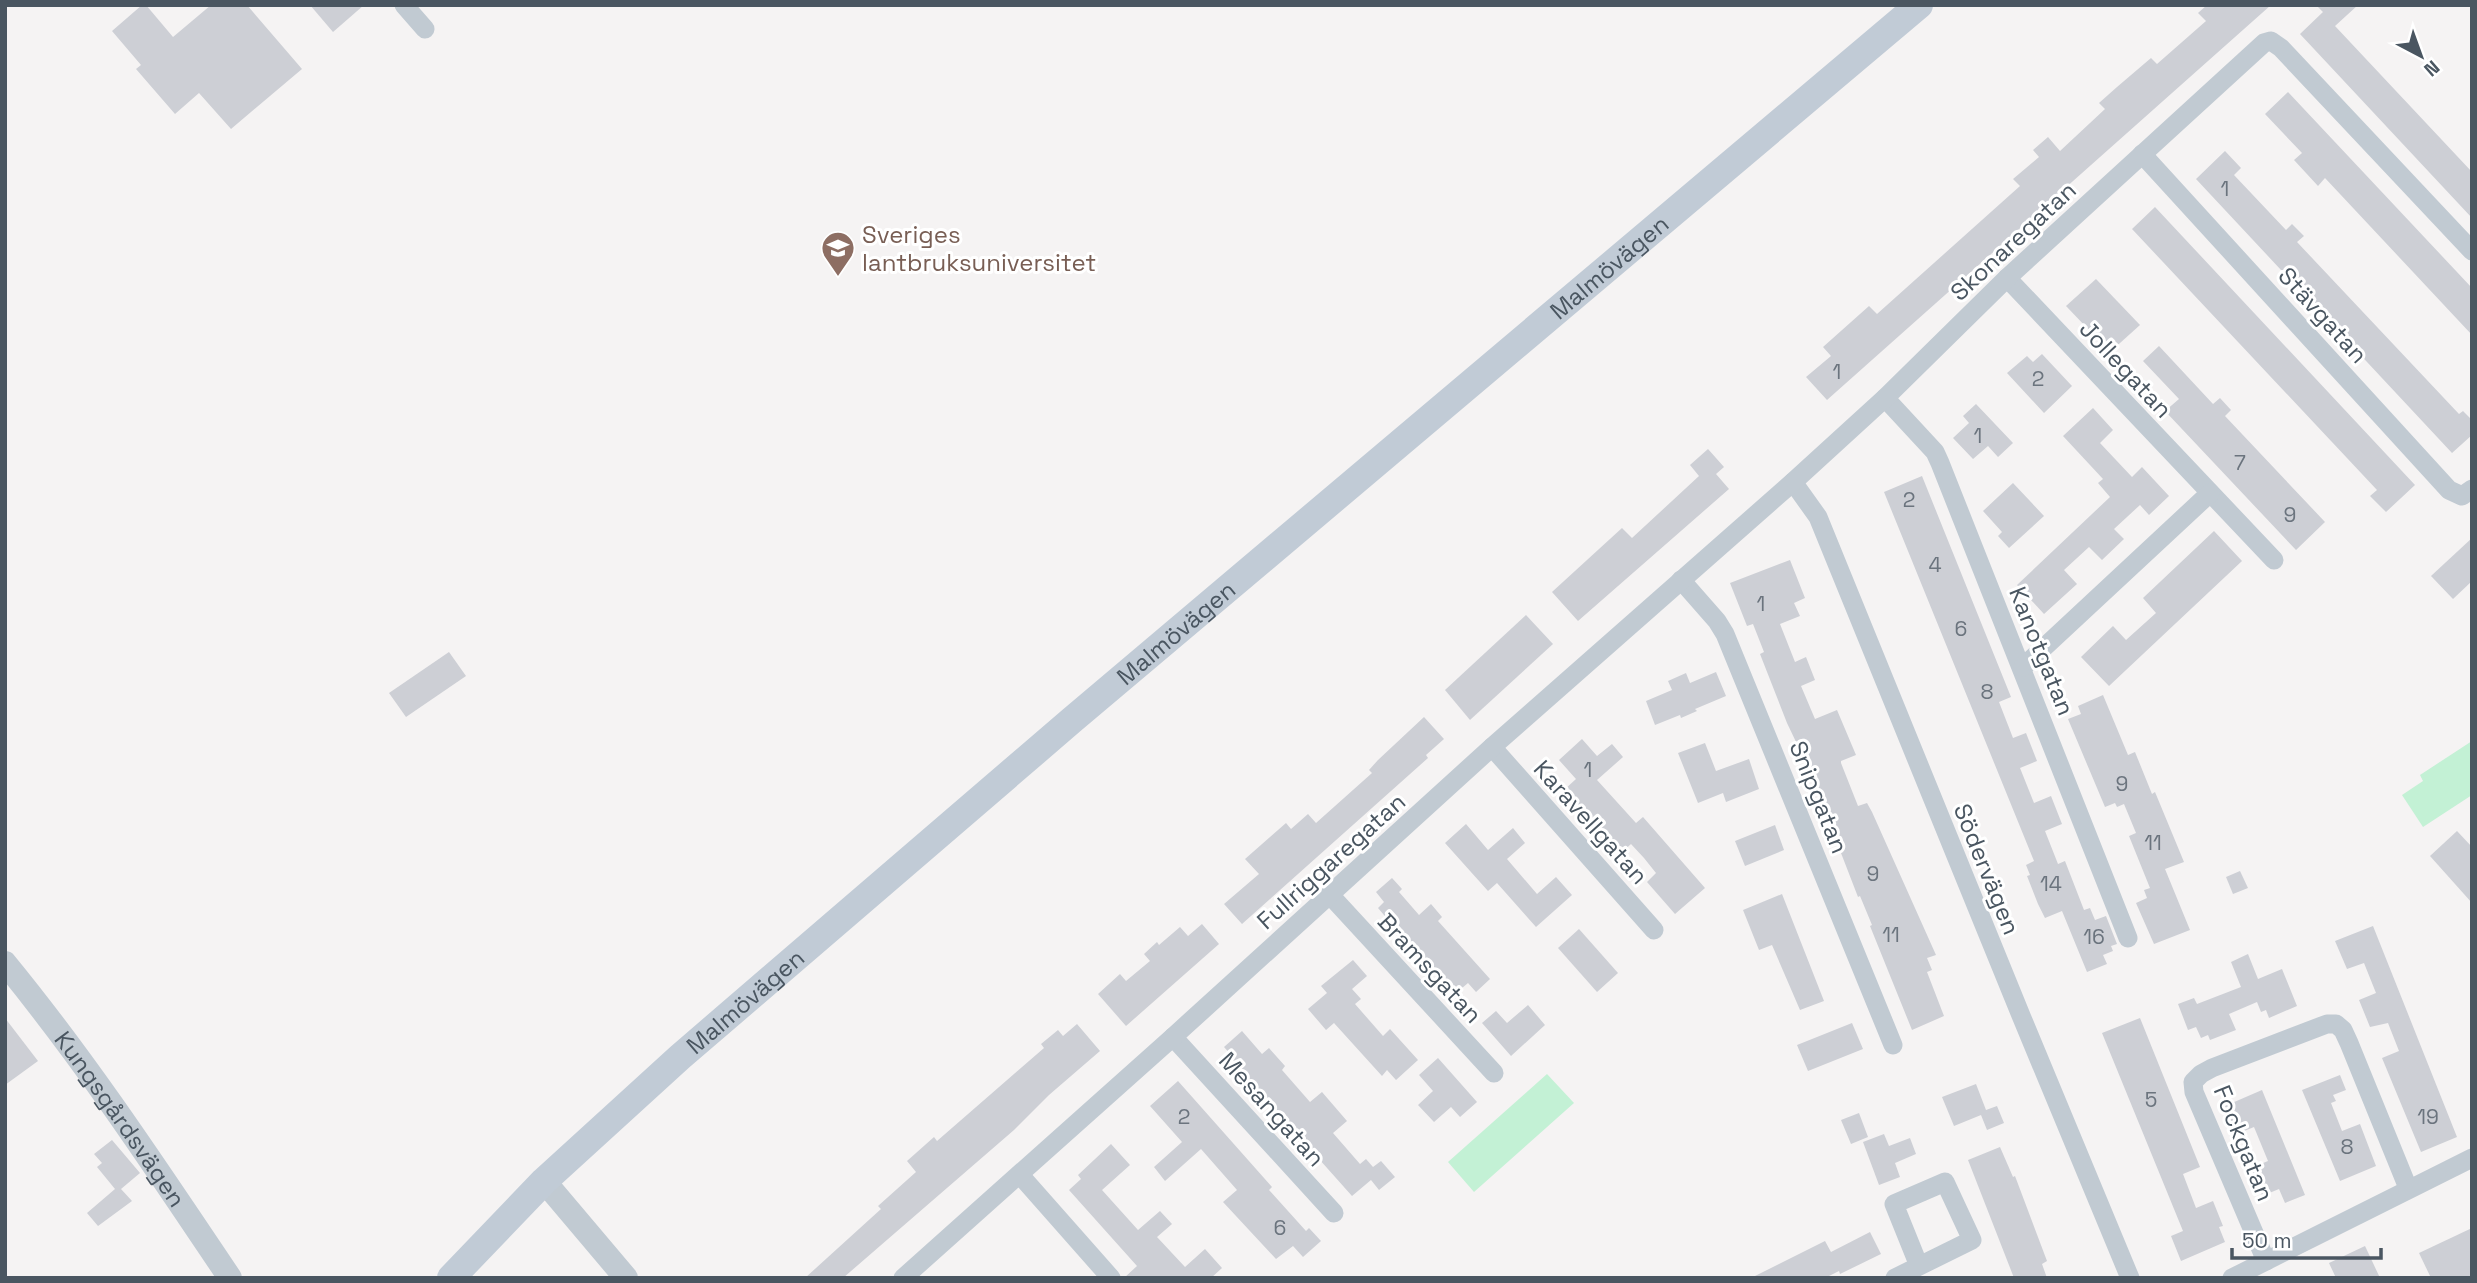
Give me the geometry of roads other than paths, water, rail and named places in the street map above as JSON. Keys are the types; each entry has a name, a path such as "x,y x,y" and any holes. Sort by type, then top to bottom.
{"main road":[{"name":"Malmövägen","path":"451,1278 544,1181 680,1056 1072,720 1919,5"}],"street":[{"path":"404,5 425,29"},
{"name":"Skonaregatan","path":"1793,482 1885,398 2007,278 2264,44 2271,41 2291,58 2472,251"},
{"name":"Stävgatan","path":"2142,154 2449,489 2462,496 2472,489"},
{"name":"Jollegatan","path":"2007,278 2274,560"},
{"name":"Kanotgatan","path":"1885,398 1935,452 1940,463 2023,667 2128,938"},
{"name":"Fullriggaregatan","path":"903,1278 1492,747 1793,482"},
{"name":"Södervägen","path":"1793,482 1818,517 2130,1278"},
{"path":"2023,667 2210,493"},
{"name":"Snipgatan","path":"1681,580 1725,634 1893,1045"},
{"name":"Karavellgatan","path":"1492,747 1654,930"},
{"name":"Bramsgatan","path":"1330,895 1494,1073"},
{"name":"Kungsgårdsvägen","path":"5,963 38,1002 113,1104 230,1278"},
{"name":"Fockgatan","path":"2266,1261 2194,1092 2193,1082 2212,1068 2327,1024 2336,1024 2343,1030 2349,1043 2409,1188"},
{"name":"Mesangatan","path":"1173,1037 1334,1213"},
{"path":"2232,1278 2472,1158"},
{"path":"1020,1175 1111,1278"},
{"path":"544,1181 626,1278"},
{"path":"1895,1278 1972,1240 1945,1182 1895,1204 1919,1266"}],"place":[{"name":"Sveriges lantbruksuniversitet","path":"838,278"}]}
